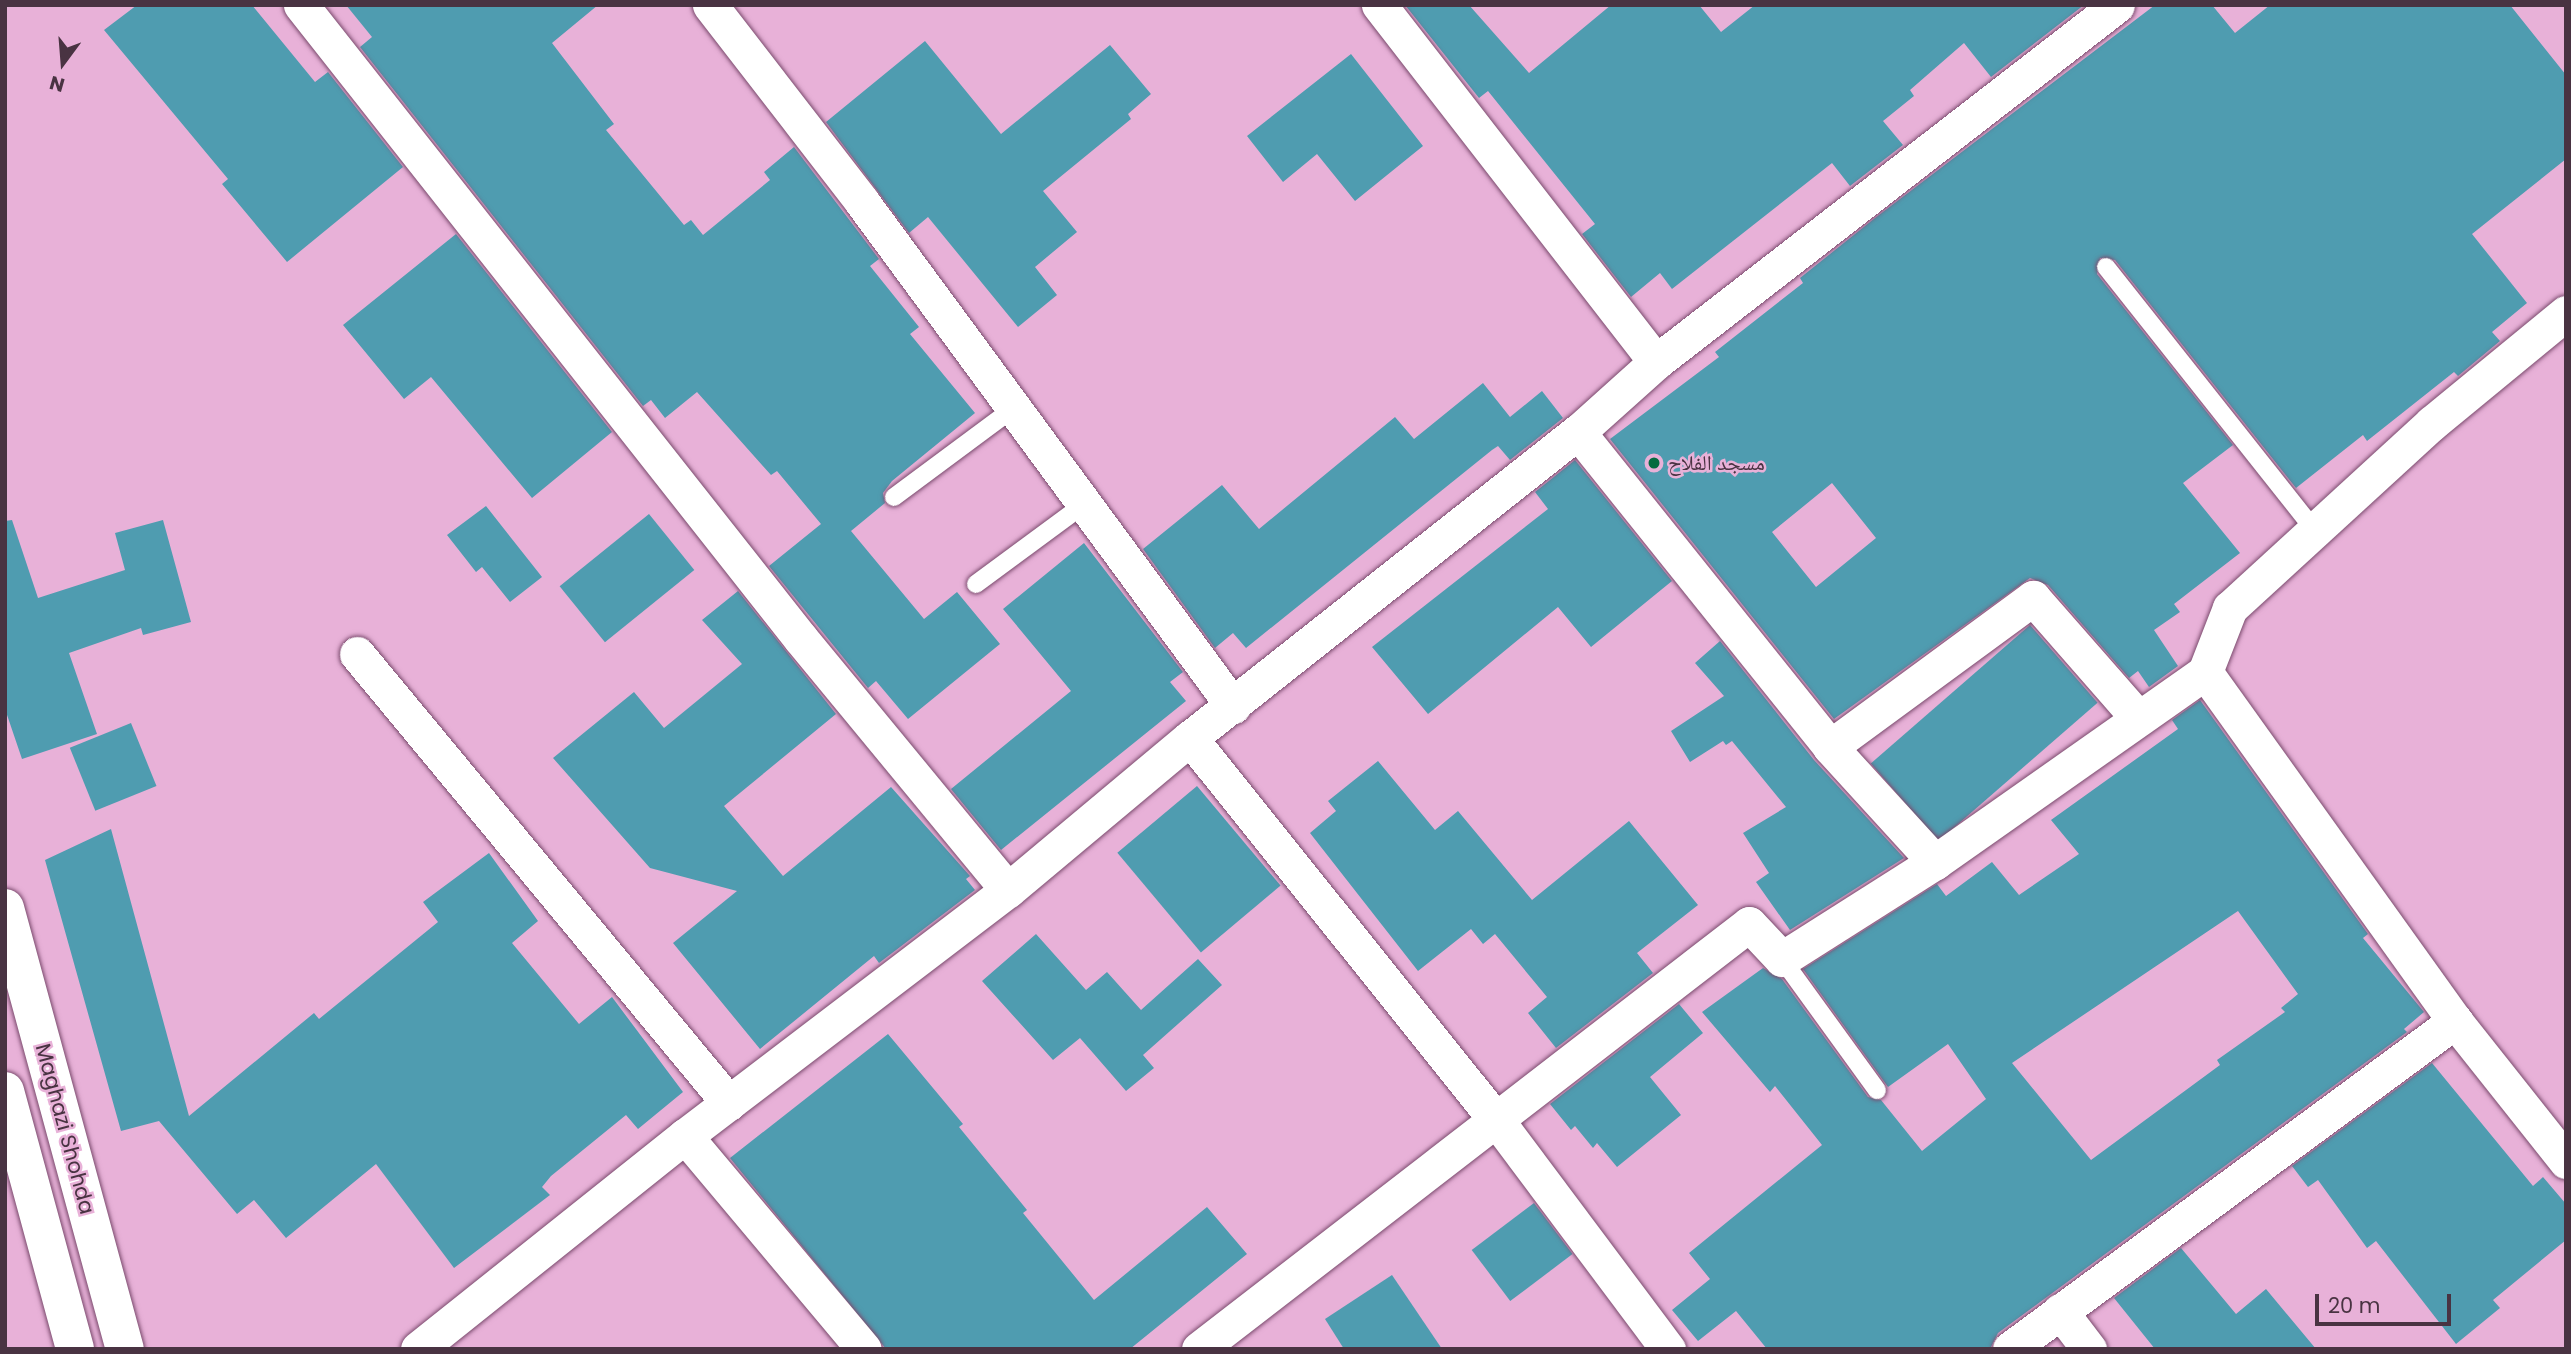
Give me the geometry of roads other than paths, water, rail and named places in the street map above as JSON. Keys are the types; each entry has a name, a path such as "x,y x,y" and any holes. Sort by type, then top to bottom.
{"street":[{"path":"302,5 801,639 1008,890"},
{"path":"710,5 1015,407 1233,706"},
{"path":"1380,5 1656,362"},
{"path":"418,1349 685,1136 1008,890 1190,738 1578,432 1656,362 2116,5"},
{"path":"1199,1349 1498,1122 1749,924 1782,959 1935,862 2205,673 2230,608 2313,528 2566,313"},
{"path":"1578,432 1830,747 1935,862"},
{"path":"1830,747 2033,598 2138,718"},
{"path":"357,654 729,1103"},
{"path":"2205,673 2455,1021 2566,1161"},
{"path":"1190,738 1498,1122 1668,1349"},
{"name":"Maghazi Shohda","path":"5,908 125,1349"},
{"path":"2010,1349 2455,1021"},
{"path":"5,1091 75,1349"},
{"path":"685,1136 864,1349"},
{"path":"2060,1311 2089,1349"}],"lane":[{"path":"2106,267 2313,528"},
{"path":"894,497 1015,407"},
{"path":"976,584 1086,503"},
{"path":"1782,959 1877,1090"}],"place":[{"name":"مسجد الفلاح","path":"1654,463"}]}
